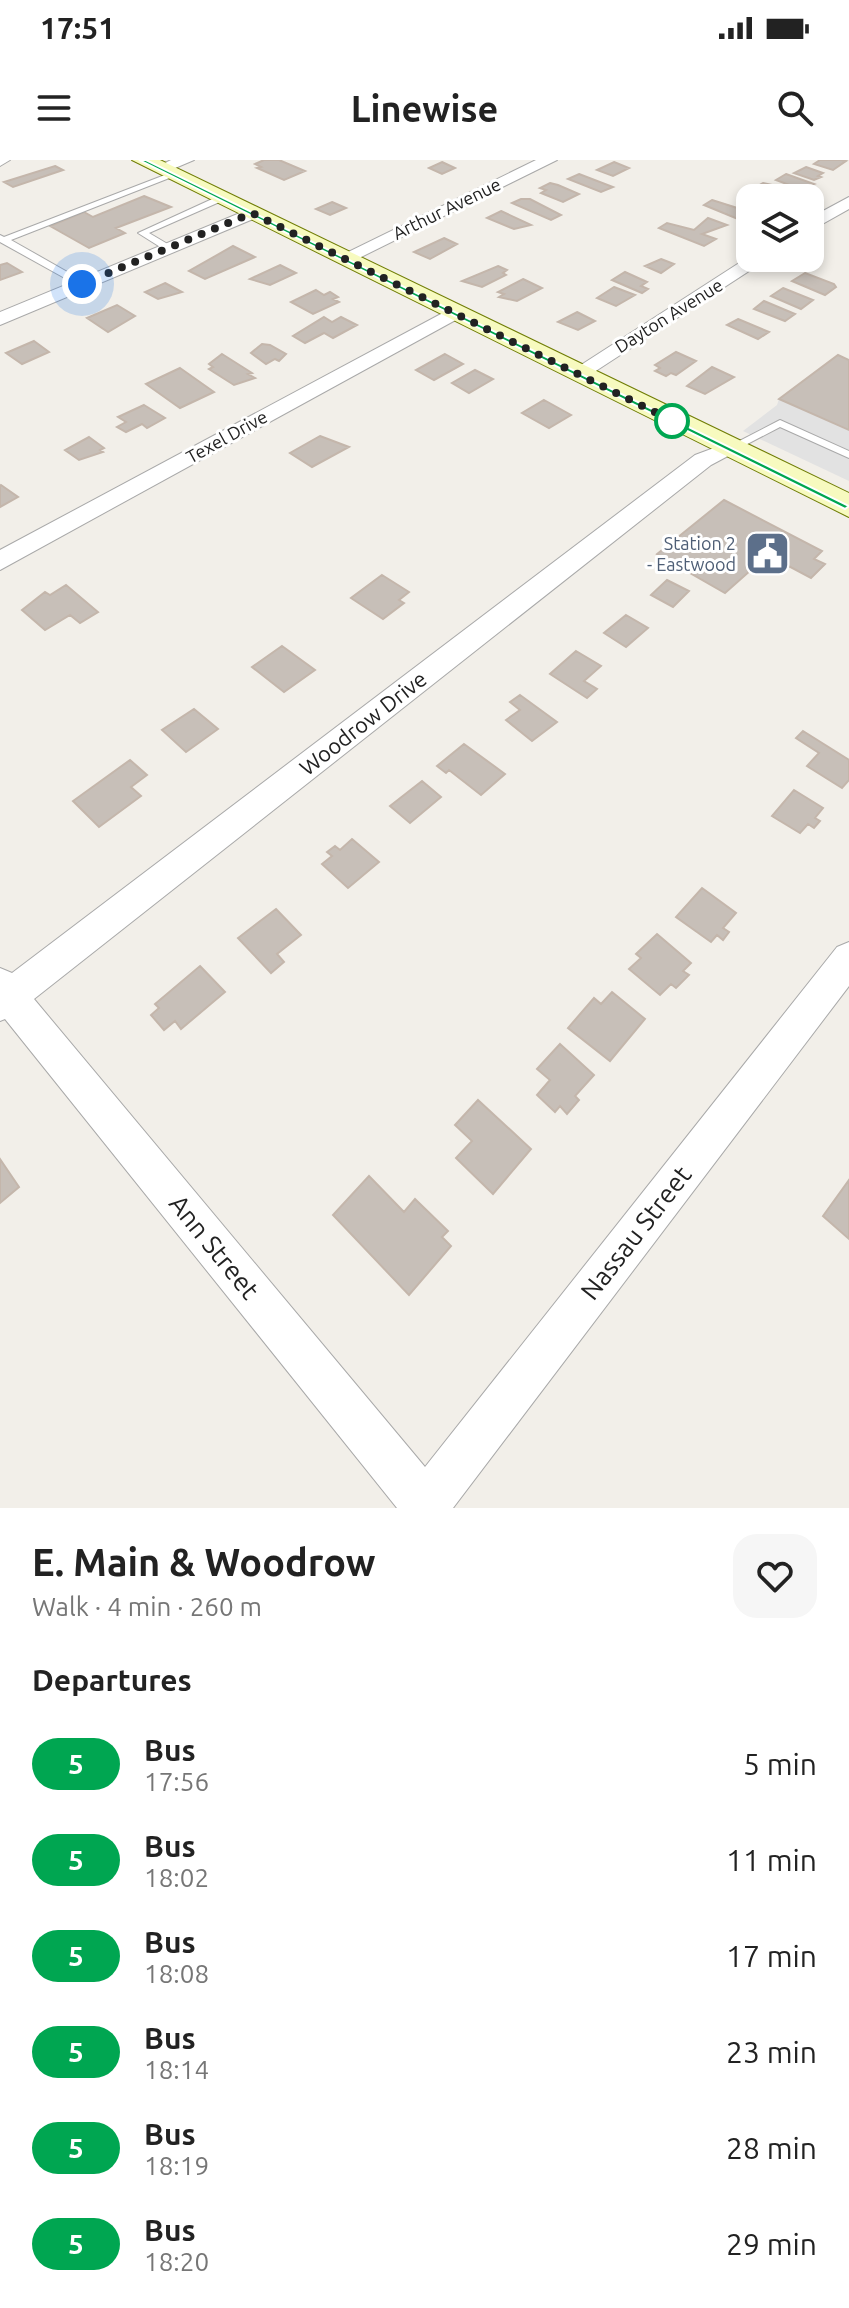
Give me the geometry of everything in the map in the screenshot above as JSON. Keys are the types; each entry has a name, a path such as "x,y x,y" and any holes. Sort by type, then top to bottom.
{"street":[{"name":"Arthur Avenue","path":"345,258 549,160"},
{"path":"166,166 221,198 849,506"},
{"path":"824,217 849,202"},
{"path":"0,319 252,213"},
{"name":"Dayton Avenue","path":"578,374 738,272"},
{"name":"Texel Drive","path":"0,561 454,313"},
{"name":"Woodrow Drive","path":"3,995 703,460 730,449"},
{"name":"Nassau Street","path":"426,1507 849,958"},
{"name":"Ann Street","path":"3,995 426,1507"}],"lane":[{"path":"2,239 166,166"},
{"path":"168,248 142,233 221,198"},
{"path":"2,239 82,284"},
{"path":"730,449 780,423 849,455"}],"shaded area":[{"path":"779,399 849,430 849,481 743,431 777,405"}],"building":[{"path":"264,160 279,160 305,171 284,180 257,168 261,167 255,164"},
{"path":"820,160 846,161 833,170 814,164"},
{"path":"442,162 455,168 442,174 429,168"},
{"path":"614,162 629,168 613,176 597,170"},
{"path":"55,166 63,170 13,187 4,182"},
{"path":"806,167 823,173 818,176 821,177 814,180 794,173"},
{"path":"579,174 613,187 601,192 568,179"},
{"path":"786,174 814,184 787,184 776,180"},
{"path":"550,183 579,194 563,202 541,193 546,190 540,188"},
{"path":"144,196 171,207 116,228 125,233 89,248 50,226 84,212 93,217"},
{"path":"530,199 561,215 551,220 512,203"},
{"path":"712,200 736,208 736,218 704,205"},
{"path":"332,202 346,208 330,215 316,209"},
{"path":"501,211 531,225 514,229 487,218"},
{"path":"708,218 727,225 702,234 716,239 704,246 659,228 667,223 694,230"},
{"path":"444,238 457,244 430,259 414,252"},
{"path":"233,246 255,257 205,279 189,271"},
{"path":"661,259 674,264 661,273 645,266"},
{"path":"7,263 22,272 0,280 0,265"},
{"path":"280,265 296,273 270,285 250,279"},
{"path":"498,266 507,270 503,273 506,275 482,287 462,281"},
{"path":"625,272 647,282 641,286 648,289 642,293 612,280"},
{"path":"805,273 836,287 825,295 792,281"},
{"path":"523,279 542,288 517,301 499,297 504,294 498,292"},
{"path":"165,283 182,292 158,299 145,292"},
{"path":"614,287 635,295 616,306 597,298"},
{"path":"783,288 813,300 801,309 771,296"},
{"path":"316,290 324,295 330,292 338,297 333,299 339,302 313,314 291,302"},
{"path":"764,301 795,314 785,321 754,309"},
{"path":"117,305 135,316 108,332 87,318"},
{"path":"577,312 595,321 578,330 558,322"},
{"path":"324,317 332,322 341,317 357,325 333,338 324,333 305,343 293,336"},
{"path":"738,319 769,332 758,339 727,325"},
{"path":"34,341 49,352 22,364 6,353"},
{"path":"262,344 286,354 279,361 275,359 266,364 251,353"},
{"path":"676,352 696,361 676,375 671,373 666,376 655,371 660,368 655,365"},
{"path":"222,354 255,378 234,385 209,369 213,367 209,364"},
{"path":"445,354 463,364 434,380 416,370"},
{"path":"838,355 849,360 849,430 779,399"},
{"path":"712,367 734,377 705,394 687,386"},
{"path":"180,368 214,392 180,408 146,384"},
{"path":"475,370 493,379 469,393 452,383"},
{"path":"544,400 571,415 549,428 522,413"},
{"path":"144,405 165,418 147,428 142,424 126,432 117,427 126,422 118,417"},
{"path":"320,436 349,447 312,467 290,453"},
{"path":"89,437 104,448 100,450 103,452 79,460 65,450"},
{"path":"0,486 18,497 0,507"},
{"path":"724,500 822,551 814,559 825,564 811,578 768,555 725,593 657,554"},
{"path":"382,575 409,592 399,600 404,603 383,619 351,598"},
{"path":"667,580 689,591 673,607 651,595"},
{"path":"66,585 98,612 80,623 70,615 45,630 22,610 45,592 50,595"},
{"path":"626,615 648,628 626,647 604,633"},
{"path":"282,646 315,670 284,692 252,667"},
{"path":"576,651 601,666 584,681 597,689 587,698 550,674"},
{"path":"520,695 557,722 532,741 506,720 520,710 510,702"},
{"path":"194,709 218,729 186,752 162,730"},
{"path":"803,731 849,760 849,780 842,788 807,766 819,753 796,738"},
{"path":"464,744 505,774 481,795 449,770 446,773 437,766"},
{"path":"130,760 147,775 131,787 141,796 99,827 73,801"},
{"path":"422,781 441,797 410,823 390,806"},
{"path":"794,790 823,808 815,818 820,821 814,828 808,824 800,833 772,816"},
{"path":"352,839 379,862 348,888 322,864 332,856 327,852 335,846 340,850"},
{"path":"702,888 736,913 723,928 729,932 723,940 717,935 711,942 676,917"},
{"path":"276,909 301,935 277,954 284,962 271,973 238,938"},
{"path":"657,934 691,963 683,971 689,975 676,988 671,984 660,995 629,969 641,958 636,954"},
{"path":"200,966 225,992 181,1029 175,1021 164,1030 151,1015 159,1008 155,1004"},
{"path":"612,992 645,1019 610,1061 568,1028 594,998 601,1004"},
{"path":"560,1044 594,1075 575,1096 579,1100 567,1114 560,1106 555,1112 537,1095 550,1080 537,1069"},
{"path":"478,1100 531,1149 493,1194 456,1158 472,1141 455,1125"},
{"path":"0,1159 19,1187 0,1203"},
{"path":"369,1176 404,1212 415,1199 448,1231 442,1237 451,1246 409,1295 333,1215"},
{"path":"849,1180 849,1239 823,1216"}],"bus line":[{"name":"5","path":"143,160 849,506"}],"place":[{"name":"Station 2 - Eastwood","path":"767,554"}],"route":[{"path":"82,284 252,213 679,424 672,421"}]}
